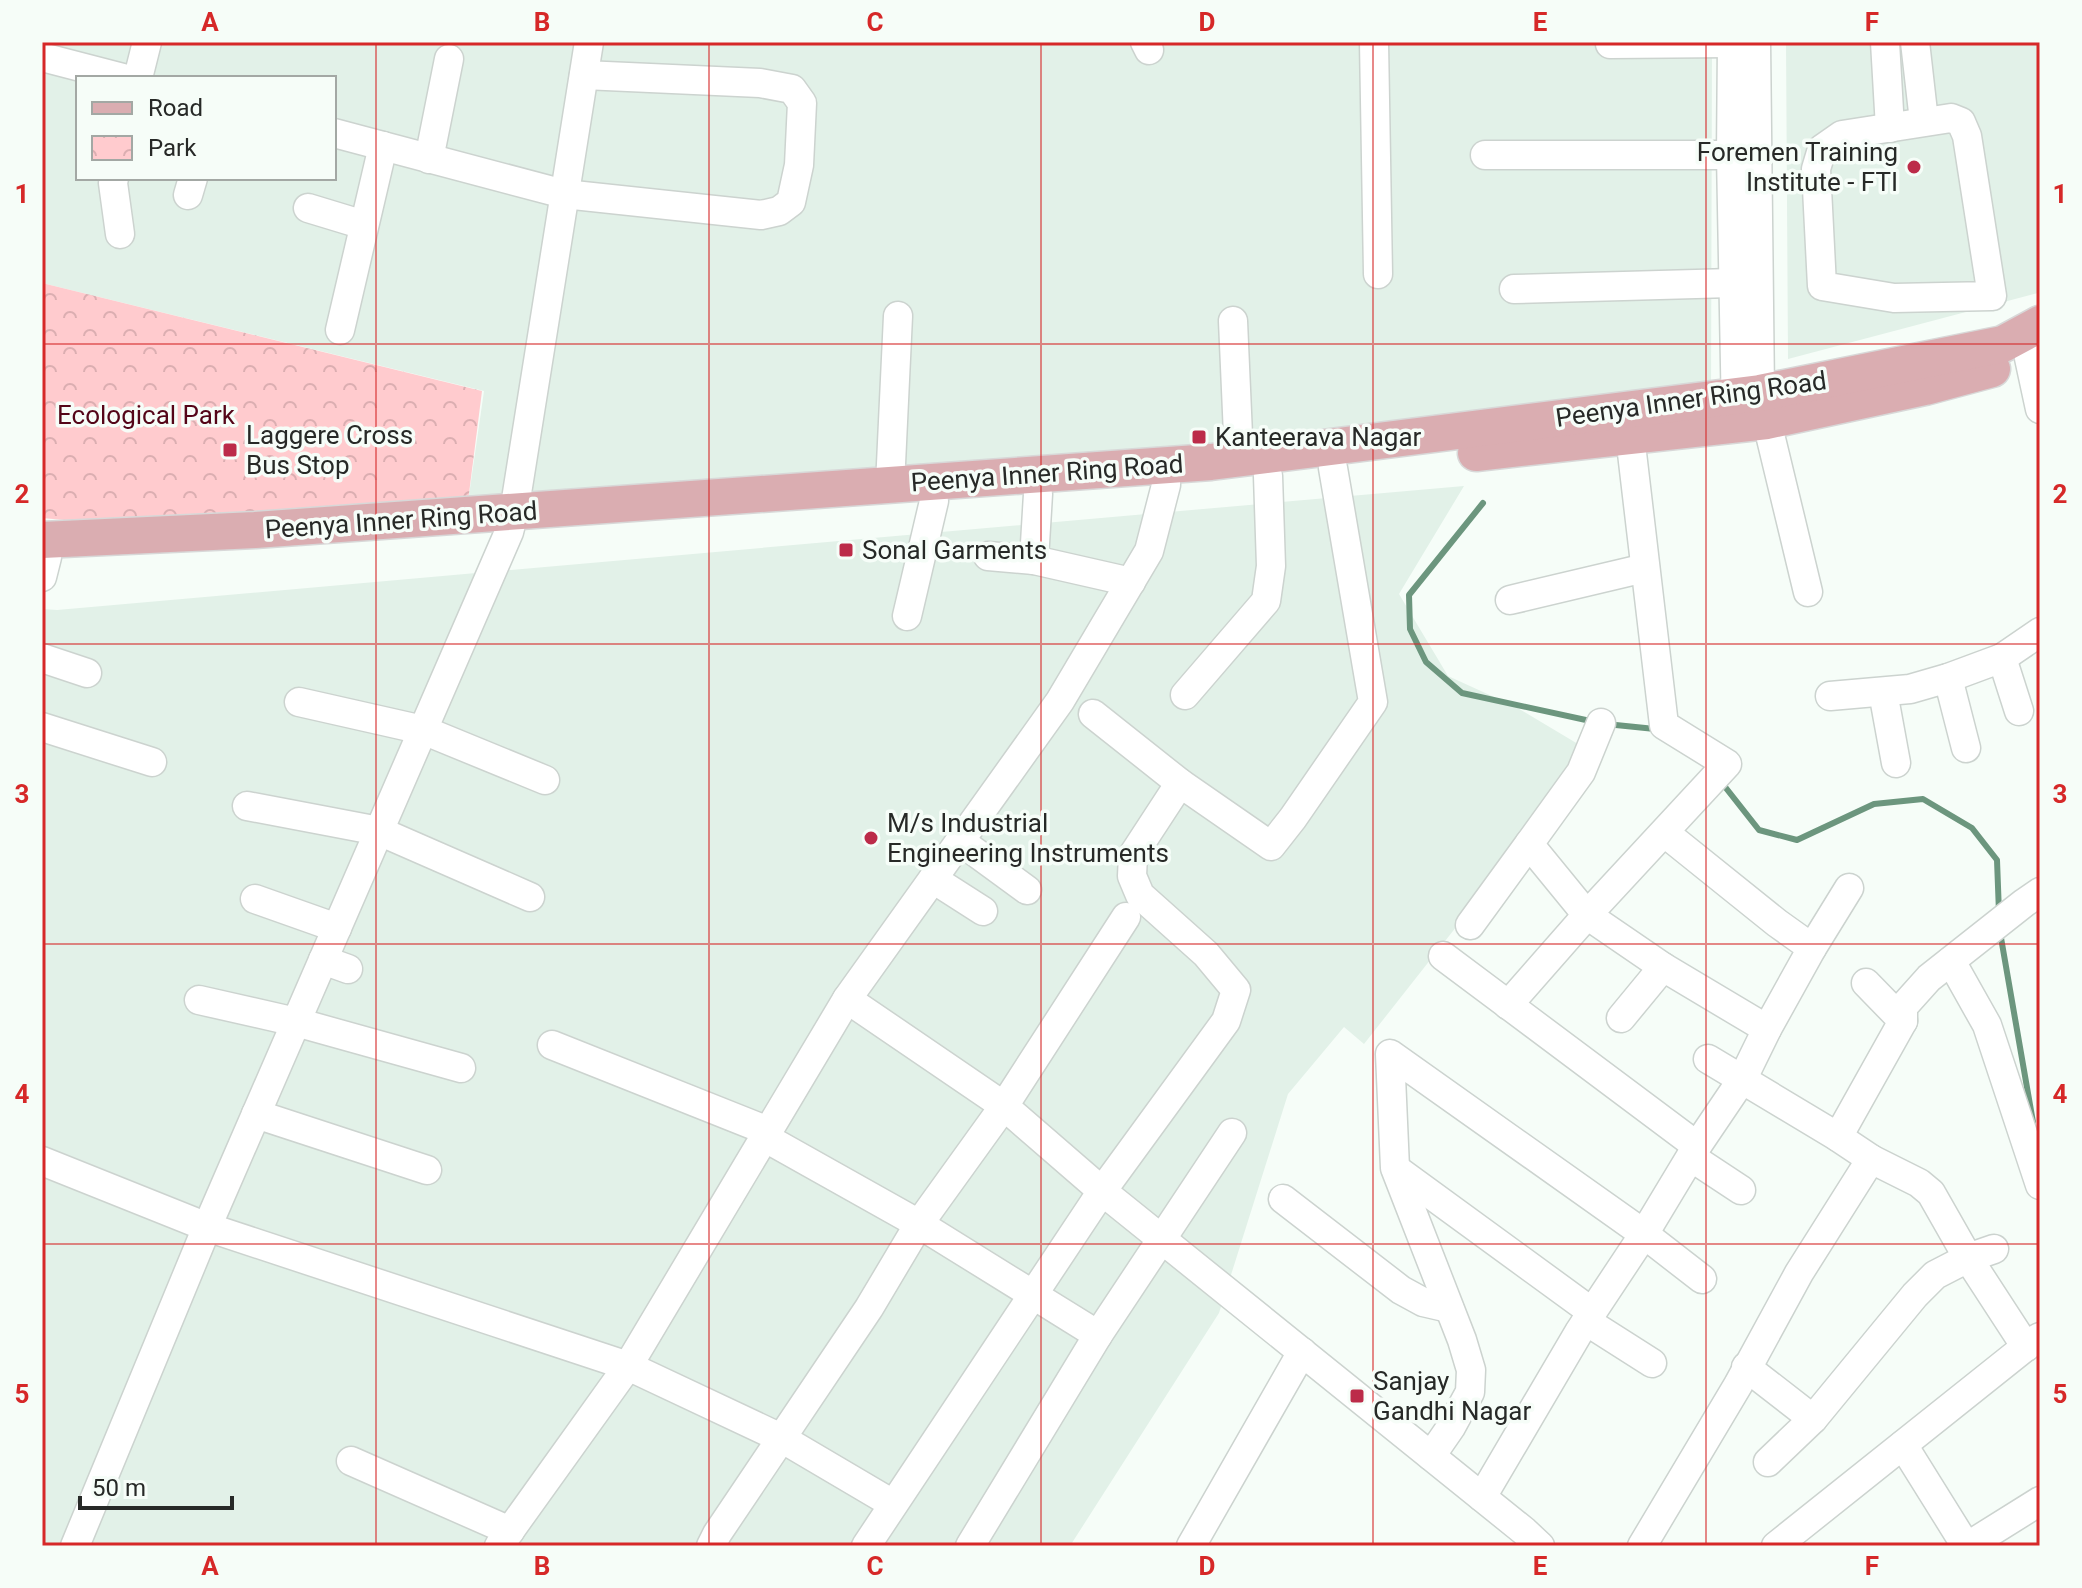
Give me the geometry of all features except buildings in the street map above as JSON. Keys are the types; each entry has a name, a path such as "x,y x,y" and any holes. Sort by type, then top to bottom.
{"main road":[{"name":"Peenya Inner Ring Road","path":"1254,467 1333,468 1630,436 2003,344 2040,324"},
{"name":"Peenya Inner Ring Road","path":"511,522 890,485 1166,475 1254,467 1925,387 2035,355"},
{"name":"Peenya Inner Ring Road","path":"44,554 511,522 1038,494 1166,475"}],"street":[{"path":"138,76 147,42"},
{"path":"75,1546 296,1022 335,965 337,928 511,522 589,42"},
{"path":"1374,42 1378,274"},
{"path":"1610,44 1732,42 1732,283 1749,409 1808,592"},
{"path":"1749,409 1756,42"},
{"path":"1885,42 1890,128"},
{"path":"1915,42 1924,121"},
{"path":"42,57 115,76"},
{"path":"429,159 449,59"},
{"path":"336,134 564,194 761,215 779,211 791,202 799,165 802,103 792,89 760,83 584,75"},
{"path":"1951,118 1961,122 1967,136 1992,296 1894,298 1822,286 1816,169 1822,149 1842,135 1890,128 1951,118"},
{"path":"340,330 383,146"},
{"path":"1485,155 1731,155"},
{"path":"114,180 120,234"},
{"path":"308,208 364,225"},
{"path":"1514,289 1732,283"},
{"path":"890,485 898,316"},
{"path":"1185,695 1266,601 1271,566 1233,321"},
{"path":"2035,355 2040,409"},
{"path":"1508,1005 1727,764 1664,725 1630,436"},
{"path":"1093,714 1180,783 1271,846 1373,702 1333,468"},
{"path":"351,1461 507,1540 628,1366 847,999 1060,701 1149,551 1166,475"},
{"path":"1034,560 1038,494"},
{"path":"907,616 934,501"},
{"path":"988,556 1034,560 1131,582"},
{"path":"1510,600 1645,568"},
{"path":"1830,696 1910,689 1948,678 2002,658 2040,632"},
{"path":"42,658 87,673"},
{"path":"2002,658 2019,711"},
{"path":"1948,678 1966,748"},
{"path":"1883,692 1896,763"},
{"path":"299,702 423,730 545,780"},
{"path":"1470,925 1581,772 1601,723"},
{"path":"42,727 152,762"},
{"path":"866,1546 1102,1191 1226,1021 1236,990 1206,954 1140,895 1132,876 1133,855 1180,783"},
{"path":"247,806 379,831 530,897"},
{"path":"1665,833 1812,948"},
{"path":"960,841 1027,890"},
{"path":"1529,844 1587,915 1663,967 1767,1029"},
{"path":"933,879 983,911"},
{"path":"1482,1497 1589,1317 1743,1078 1812,948 1849,888"},
{"path":"1838,1137 1903,1021 1903,1007 1929,978 2032,898"},
{"path":"255,899 337,928"},
{"path":"711,1546 869,1308 919,1224 1004,1106 1126,917"},
{"path":"1962,952 2034,1155 2040,1185"},
{"path":"1443,956 1741,1190"},
{"path":"1621,1018 1663,967"},
{"path":"1866,983 1903,1021"},
{"path":"847,999 1004,1106 1102,1191 1540,1546"},
{"path":"199,1000 296,1022 461,1068"},
{"path":"552,1045 766,1134 1098,1335"},
{"path":"1431,1456 1470,1392 1471,1370 1395,1168 1390,1054 1644,1234 1702,1279"},
{"path":"1708,1059 1931,1193 1981,1254 2033,1342 1776,1546"},
{"path":"256,1114 427,1170"},
{"path":"970,1546 1098,1335 1232,1133"},
{"path":"1642,1546 1738,1385 1799,1273 1871,1159"},
{"path":"42,1161 207,1227 628,1366 781,1438 893,1504"},
{"path":"1395,1168 1652,1363"},
{"path":"1283,1199 1401,1290 1423,1302 1449,1308"},
{"path":"1768,1462 1813,1419 1935,1275 1981,1254"},
{"path":"1191,1546 1302,1352"},
{"path":"1746,1367 1813,1419"},
{"path":"1903,1445 1967,1546 2040,1501"}],"shaded area":[{"path":"42,42 1712,42 1711,403 467,509 484,391 42,283"},
{"name":"Foremen Training Institute - FTI","path":"1786,42 2040,42 2040,291 1788,359"},
{"path":"1464,486 1399,594 1448,676 1516,707 1593,753 1364,1044 1344,1027 1288,1094 1219,1313 1070,1546 42,1546 42,609"}],"green space":[{"name":"Ecological Park","path":"42,283 482,391 467,509 64,520 42,518"}],"waterway":[{"path":"1483,503 1409,595 1410,629 1426,662 1462,693 1595,722"},
{"path":"1606,724 1658,731"},
{"path":"1722,783 1759,830 1797,840 1874,804 1923,799 1972,828 1997,860 1999,913"},
{"path":"2000,932 2033,1122"}],"place":[{"name":"Foremen Training Institute - FTI","path":"1914,167"},
{"name":"Kanteerava Nagar","path":"1199,437"},
{"name":"Laggere Cross Bus Stop","path":"230,450"},
{"name":"Sonal Garments","path":"846,550"},
{"name":"M/s Industrial Engineering Instruments","path":"871,838"},
{"name":"Sanjay Gandhi Nagar","path":"1357,1396"}]}
